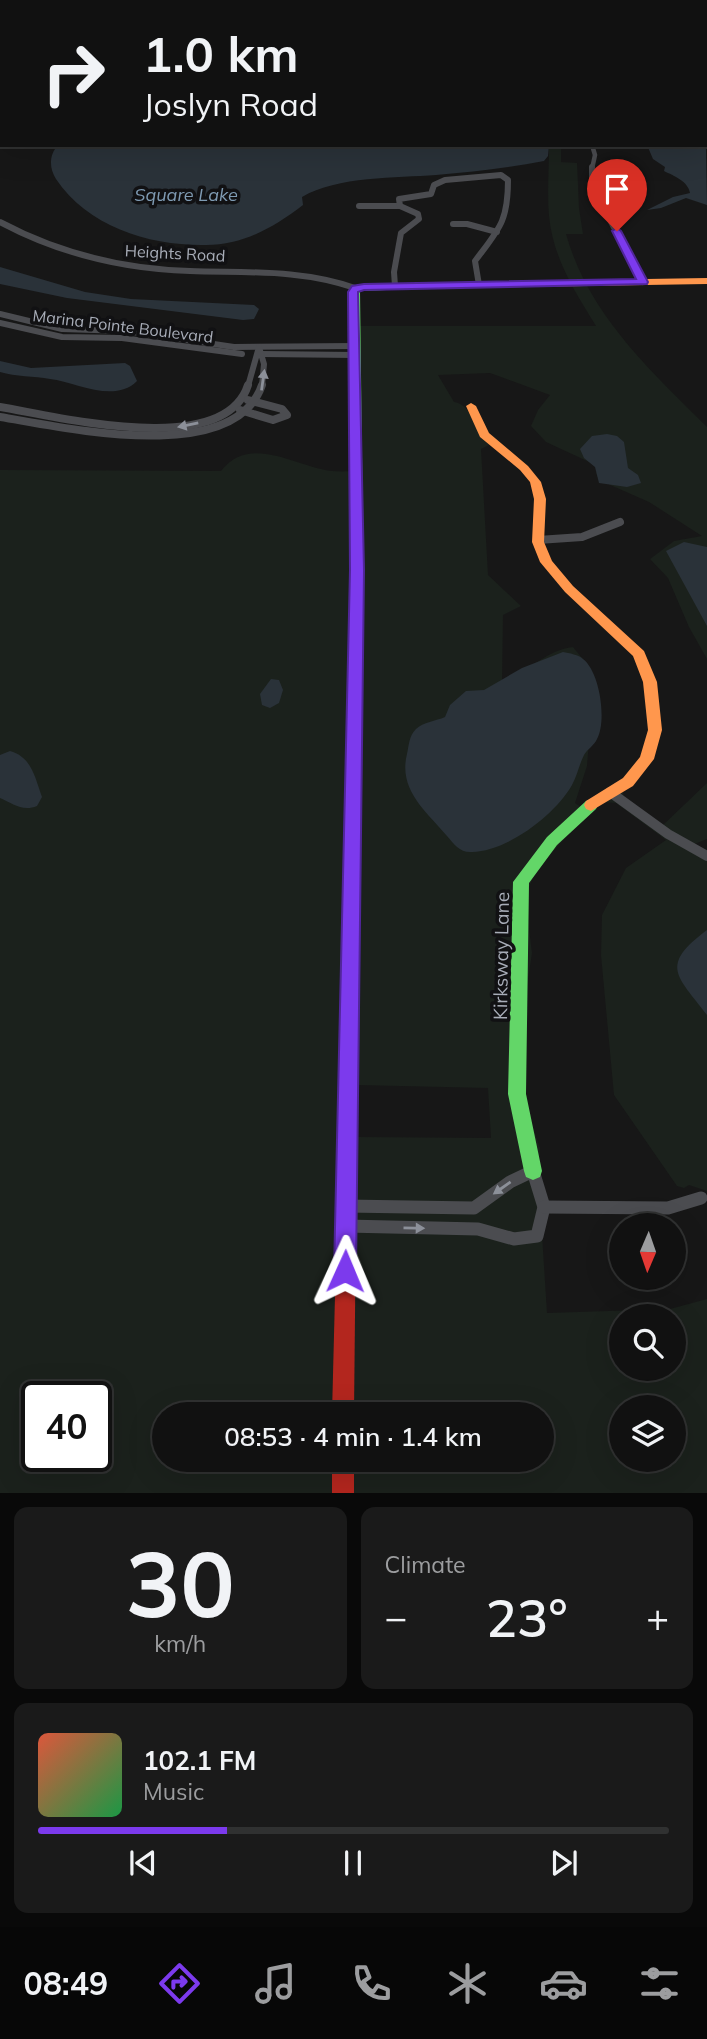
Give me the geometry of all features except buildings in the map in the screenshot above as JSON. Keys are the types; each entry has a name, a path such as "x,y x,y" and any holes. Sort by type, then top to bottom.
{"street":[{"path":"593,147 596,157 590,170 590,180 643,282"},
{"path":"400,206 399,199 408,195 431,194 435,185 446,180 506,177 508,207 497,232 475,261 480,285"},
{"path":"359,206 400,206 418,214 419,219 401,233 394,272 395,286"},
{"name":"Heights Road","path":"0,222 59,250 116,265 154,269 270,272 355,288"},
{"path":"453,224 467,224 497,232"},
{"path":"343,1402 357,570 353,292 355,288 395,286 707,281"},
{"name":"Marina Pointe Boulevard","path":"0,314 62,329 127,331 258,352"},
{"name":"Marina Pointe Boulevard","path":"15,326 23,320"},
{"name":"Marina Pointe Boulevard","path":"0,323 62,337 109,337 258,352 355,351"},
{"path":"0,407 152,429 205,421 243,399 258,352 265,358 264,380 254,402 212,428 190,434 158,437 0,417"},
{"path":"233,407 273,420 287,415 282,409 243,399"},
{"name":"Kirksway Lane","path":"471,406 482,432 526,470 535,482 540,509 538,540 543,558 555,575 639,654 648,670 655,699 655,728 651,750 639,771 590,806 563,830 521,882 517,1094 533,1171 544,1208"},
{"path":"538,540 582,537 620,522"},
{"path":"610,792 668,834 707,856"},
{"path":"346,1206 474,1208 510,1182 533,1171"},
{"path":"346,1226 478,1229 514,1239 537,1236 544,1208 668,1208 701,1198"},
{"path":"342,1493 343,1472"}],"shaded area":[{"path":"549,147 561,147 561,162 577,163 583,234 566,234 576,263 590,290 623,339 707,427 707,659 689,627 668,578 650,559 674,541 702,536 649,502 599,480 596,473 600,467 546,442 531,426 538,410 550,395 490,373 438,375 454,402 466,408 489,445 481,449 488,575 521,606 503,615 502,683 563,649 573,647 586,663 590,729 587,766 575,803 581,807 623,792 624,798 662,826 707,783 707,839 692,845 707,854 707,1191 689,1185 684,1188 677,1186 614,1095 601,955 602,915 626,868 666,840 616,803 603,802 580,822 537,869 525,896 532,953 527,986 524,1081 531,1122 540,1148 538,1171 547,1313 609,1311 609,1381 686,1381 686,1305 707,1299 707,1493 0,1493 0,470 221,471 233,460 246,454 259,453 332,471 360,471 358,326 596,326 560,260 549,216","holes":["356,1085 488,1088 491,1138 356,1137"]}],"water":[{"name":"Square Lake","path":"549,147 548,156 544,161 517,166 368,179 332,185 302,197 303,205 258,233 233,242 206,245 163,242 142,237 103,221 85,210 69,196 54,175 51,166 55,149"},
{"path":"648,147 706,147 707,205 686,198 661,208 647,210 673,197 690,193 684,182 664,171 665,167 653,159"},
{"path":"0,267 85,292 131,299 254,305 259,309 254,319 243,320 67,298 0,284"},
{"path":"0,361 31,368 125,363 130,366 137,381 128,388 117,391 95,390 60,381 0,372"},
{"path":"592,436 617,436 624,442 628,468 638,475 641,483 627,487 599,483 595,467 584,458 580,449"},
{"path":"684,542 707,547 707,626 666,551"},
{"path":"563,652 581,658 594,674 601,709 597,739 584,755 574,782 542,819 500,845 472,852 461,849 423,809 410,789 405,767 412,735 422,725 445,717 450,705 466,691 484,690 522,668"},
{"path":"271,679 279,680 283,690 279,703 270,708 262,705 260,694"},
{"path":"10,751 23,758 32,769 42,797 37,806 22,807 0,798 0,755"},
{"path":"707,930 707,1015 681,980 678,962 692,942"}],"traffic: fast":[{"path":"357,539 355,288 461,285"},
{"path":"533,1171 517,1094 521,882 552,841 591,805"}],"traffic: slow":[{"path":"461,285 707,281"},
{"path":"471,406 484,435 524,468 535,482 540,499 538,542 546,562 569,589 639,654 650,682 655,730 647,759 628,782 591,805"},
{"path":"350,1020 357,539"}],"traffic: jam":[{"path":"343,1402 350,1020"},
{"path":"343,1472 343,1493"}],"route":[{"path":"345,1271 357,570 353,292 355,288 364,287 643,282 617,231"}]}
